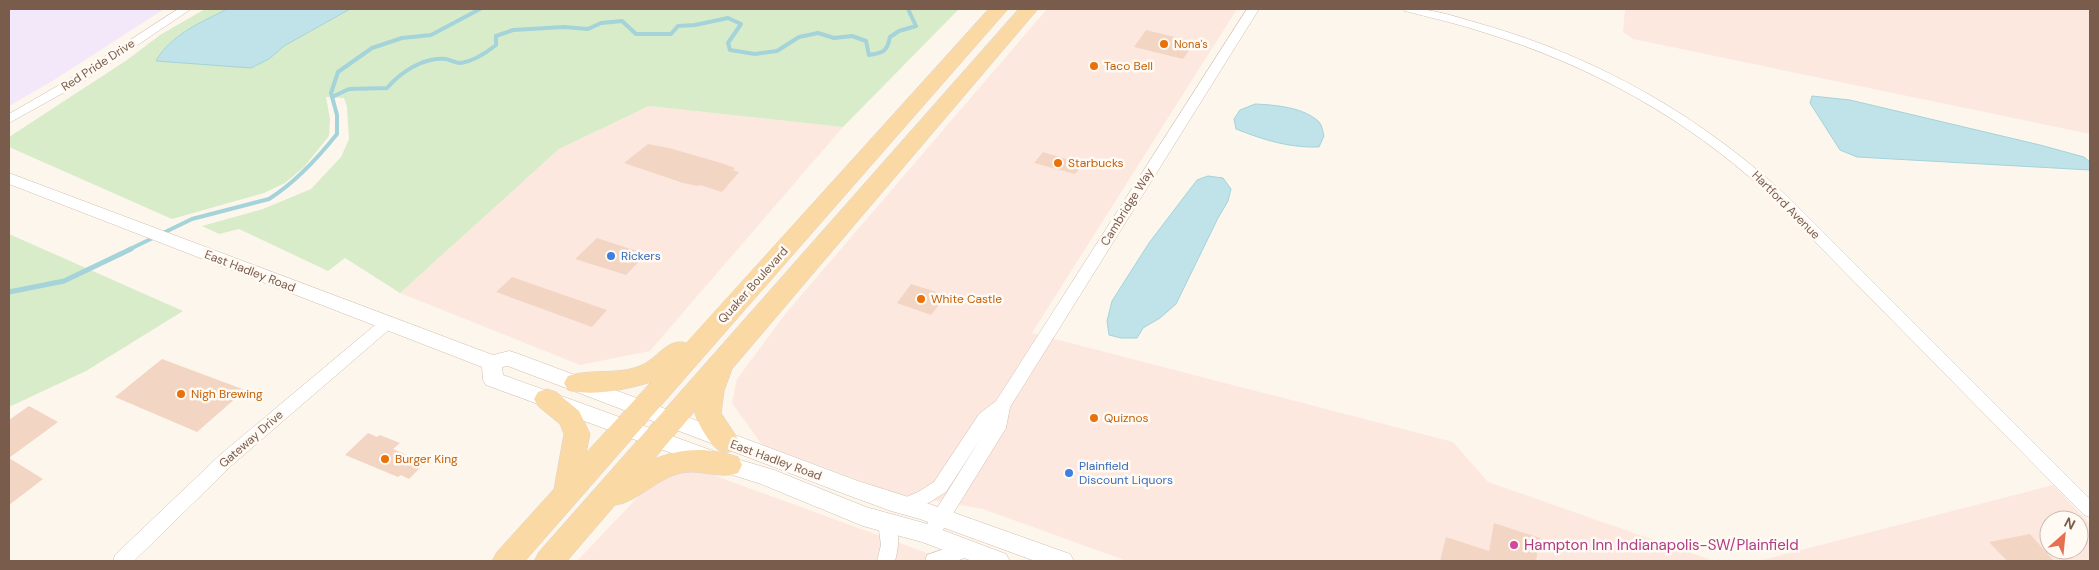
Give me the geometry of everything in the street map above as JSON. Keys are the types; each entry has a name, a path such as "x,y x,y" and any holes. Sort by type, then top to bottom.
{"main road":[{"name":"Quaker Boulevard","path":"507,561 999,9"},
{"name":"Quaker Boulevard","path":"549,561 1028,9"},
{"path":"577,383 629,379 653,371 734,306"},
{"path":"596,507 636,481 675,463 727,453 708,415 711,391 721,362"},
{"path":"547,399 570,418 577,434 567,494"}],"street":[{"name":"Red Pride Drive","path":"9,119 77,80 185,9"},
{"name":"Cambridge Way","path":"903,506 924,497 940,487 985,418 1002,406 1253,9"},
{"name":"Hartford Avenue","path":"1409,9 1459,20 1507,35 1582,64 1649,98 1713,141 1770,190 2090,510"},
{"name":"East Hadley Road","path":"9,178 492,363 509,358 577,383 634,418 663,430 727,453 903,506 967,549 998,561"},
{"name":"Gateway Drive","path":"122,561 226,460 386,324"},
{"name":"East Hadley Road","path":"492,363 492,380 547,399 634,418"},
{"name":"Cambridge Way","path":"935,526 1000,423 1002,406"},
{"name":"East Hadley Road","path":"727,453 766,476 863,516 887,523 935,526 1062,561"},
{"path":"886,561 890,545 887,523"},
{"path":"934,561 967,549"}],"shaded area":[{"path":"9,9 164,9 54,80 9,106"},
{"path":"1047,9 1237,9 1032,333 1453,442 1488,482 1714,561 1127,561 983,509 897,494 762,445 732,403 737,379 786,313"},
{"path":"1625,9 2090,9 2090,134 1633,39 1623,32"},
{"path":"649,106 843,127 650,351 580,365 400,293 559,149"},
{"path":"694,468 949,561 577,561 654,480"},
{"path":"2053,485 2077,510 2039,510 2039,560 2089,560 2089,523 2090,561 1759,561"}],"green space":[{"path":"205,9 227,9 187,30 169,44 156,61 269,59 284,46 350,9 959,9 843,127 649,106 559,149 400,293 345,258 328,271 239,229 219,234 202,226 263,209 311,189 341,157 349,139 347,107 344,98 326,97 330,119 329,136 304,167 285,183 264,193 172,219 9,147 9,137 127,60 160,35"},
{"path":"9,234 183,311 86,371 9,407"}],"water":[{"path":"227,9 350,9 284,46 269,59 251,68 156,61 169,44 187,30"},
{"path":"1812,96 1850,100 2040,145 2084,157 2090,162 2090,170 1857,157 1840,150 1810,103"},
{"path":"1255,104 1289,108 1313,117 1320,123 1324,136 1319,147 1277,143 1236,129 1234,119 1240,110"},
{"path":"1208,176 1223,178 1231,189 1228,201 1176,304 1160,318 1143,328 1137,338 1121,338 1109,335 1107,321 1112,301 1149,243 1197,180"}],"building":[{"name":"Nona's","path":"1146,30 1195,42 1183,59 1134,47"},
{"path":"648,144 721,163 735,168 733,170 739,172 722,192 700,185 683,183 624,163"},
{"name":"Starbucks","path":"1043,152 1083,164 1075,174 1034,163"},
{"name":"Rickers","path":"597,238 646,254 626,275 575,259"},
{"path":"512,277 607,310 592,327 496,292"},
{"name":"White Castle","path":"911,284 946,295 931,315 897,303"},
{"name":"Nigh Brewing","path":"162,359 245,390 197,432 115,397"},
{"path":"29,406 58,422 9,458 9,420"},
{"name":"Burger King","path":"368,433 377,437 380,435 400,443 393,449 425,463 409,479 401,475 398,477 345,455"},
{"path":"9,458 43,479 9,505"},
{"name":"Hampton Inn Indianapolis-SW/Plainfield","path":"1494,523 1540,538 1536,561 1440,561 1446,537 1489,551"},
{"path":"2030,534 2039,544 2039,560 2054,561 2007,561 1989,542"}],"waterway":[{"path":"332,97 331,93 338,72 372,48 402,38 431,35 480,9"},
{"path":"332,97 349,89 387,88 406,71 429,60 446,59 457,63 471,60 484,54 496,45 496,36 513,30 564,27 588,29 601,23 622,21 636,34 671,34 678,26 695,25 728,18 741,24 728,43 730,50 755,54 777,51 799,37 818,33 834,38 852,36 866,41 869,55 884,51 890,37 899,31 916,26 908,9"},
{"path":"128,250 192,219 269,199 279,192 306,170 337,134 337,115 332,97"},
{"path":"9,292 64,281 131,249"}],"place":[{"name":"Nona's","path":"1164,44"},
{"name":"Taco Bell","path":"1094,66"},
{"name":"Starbucks","path":"1058,163"},
{"name":"Rickers","path":"611,256"},
{"name":"White Castle","path":"921,299"},
{"name":"Nigh Brewing","path":"181,394"},
{"name":"Quiznos","path":"1094,418"},
{"name":"Burger King","path":"385,459"},
{"name":"Plainfield Discount Liquors","path":"1069,473"},
{"name":"Hampton Inn Indianapolis-SW/Plainfield","path":"1514,545"}]}
